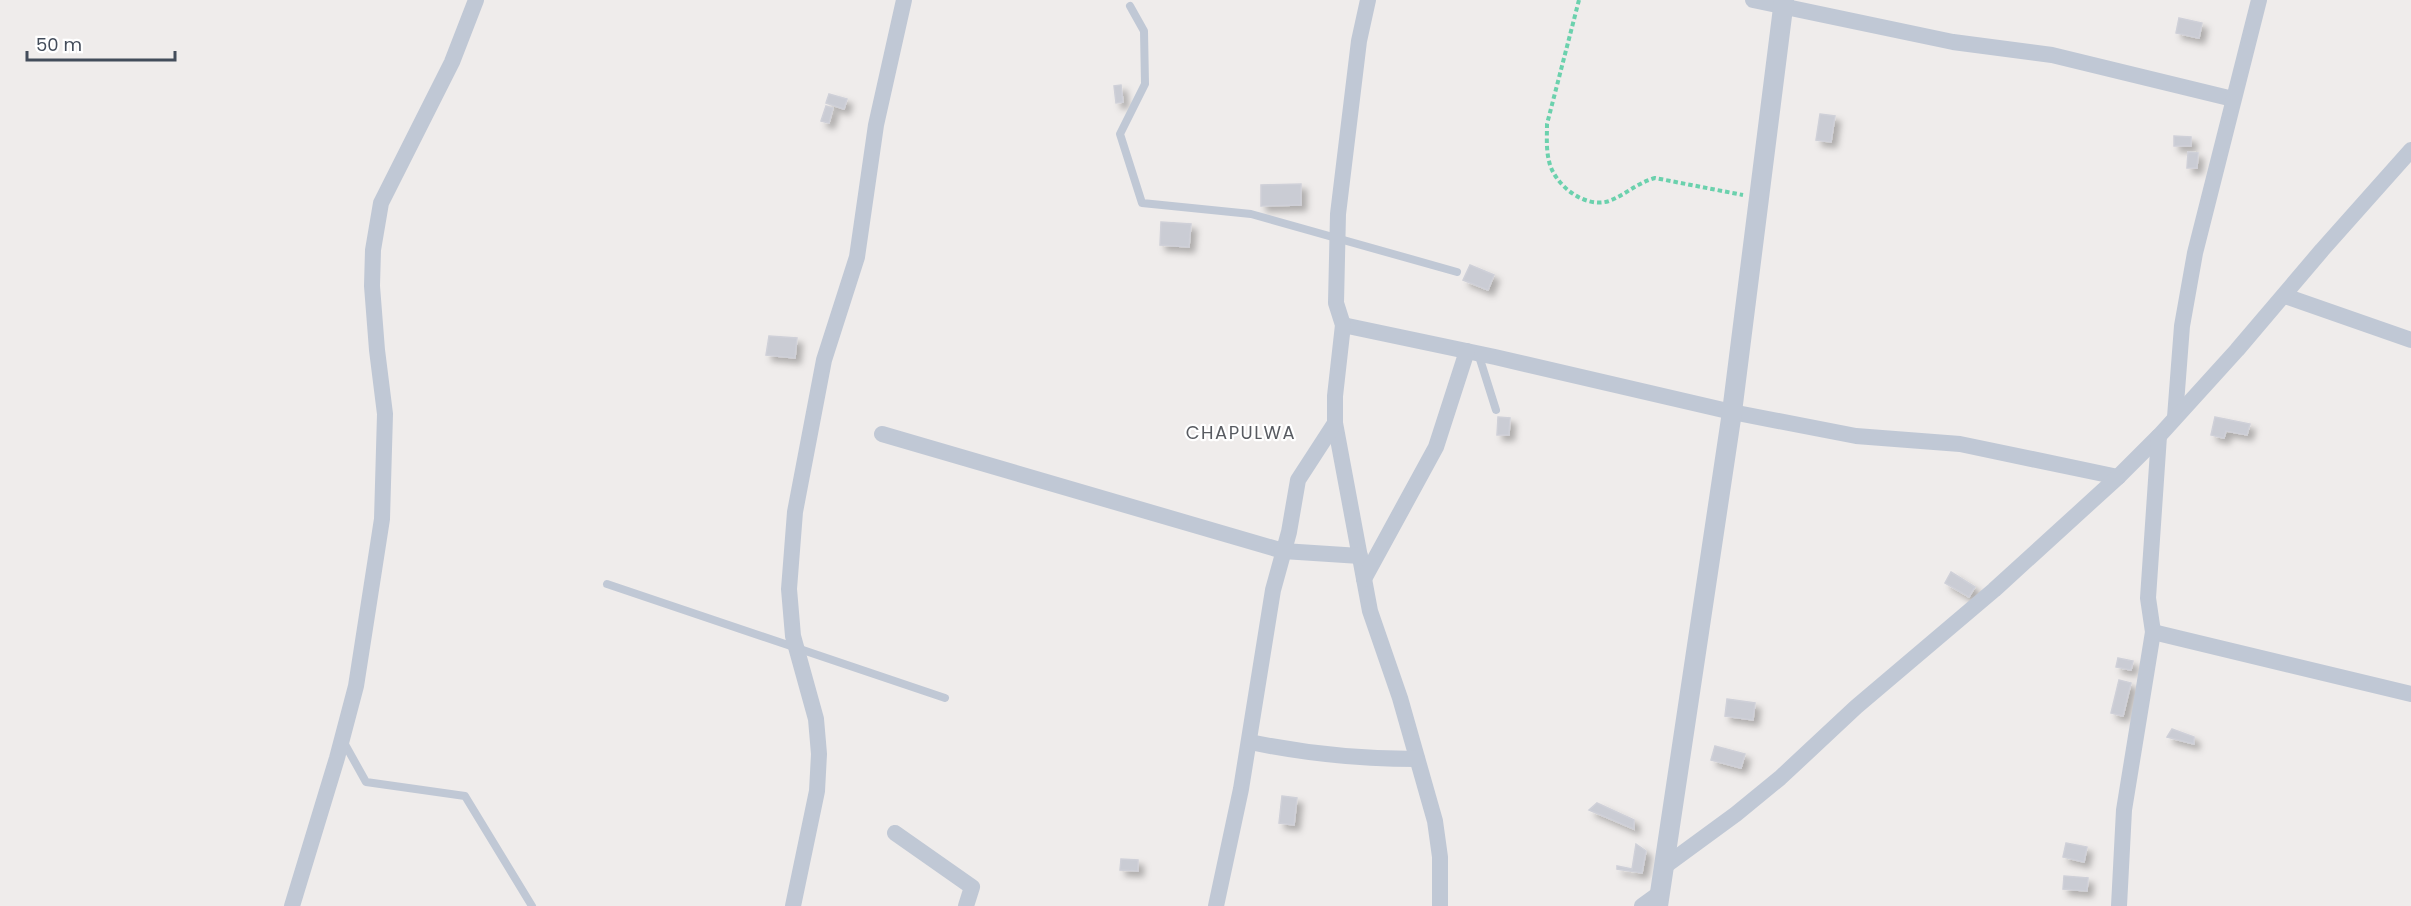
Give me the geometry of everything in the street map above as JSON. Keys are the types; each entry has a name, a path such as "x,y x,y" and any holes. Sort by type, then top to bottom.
{"street":[{"path":"292,906 356,686 382,519 385,414 372,286 373,250 381,202 452,62 476,0"},
{"path":"794,906 818,790 819,754 816,719 794,636 789,589 795,512 824,360 856,257 876,125 904,0"},
{"path":"1368,0 1359,41 1338,214 1336,303 1343,325 1335,396 1335,423 1370,611 1400,698 1435,821 1440,857 1440,906"},
{"path":"1754,0 1784,3 1953,42 2052,55 2233,99"},
{"path":"2175,417 2182,326 2193,264 2259,0"},
{"path":"1642,906 1659,899 1665,866 1732,412 1784,3"},
{"path":"1665,866 1736,814 1780,778 1856,707 1994,590 2118,477 2159,436 2285,296 2322,250 2411,150"},
{"path":"2285,296 2411,340"},
{"path":"1343,325 1472,352 1732,412 1856,435 1960,444 2118,477"},
{"path":"1364,579 1436,447 1472,352"},
{"path":"1216,906 1250,742 1273,590 1284,551 1298,480 1335,423"},
{"path":"882,434 1284,551 1360,556"},
{"path":"2119,906 2124,810 2153,632 2148,598 2159,436"},
{"path":"2153,632 2411,694"},
{"path":"1250,742 1306,754 1369,759 1417,759"},
{"path":"895,833 972,887 966,906"}],"lane":[{"path":"1130,6 1144,31 1145,84 1120,134 1143,203 1251,214 1457,272"},
{"path":"1472,352 1496,410"},
{"path":"607,584 945,698"},
{"path":"342,738 366,782 465,796 532,906"}],"path":[{"path":"1579,0 1547,124 1546,145 1549,164 1567,190 1583,199 1599,203 1611,200 1642,182 1655,178 1758,198"}],"building":[{"path":"2179,18 2202,23 2199,38 2176,33"},
{"path":"1121,85 1123,102 1116,103 1114,86"},
{"path":"829,94 847,99 844,109 826,103"},
{"path":"826,106 833,108 829,123 821,121"},
{"path":"1820,114 1835,116 1831,142 1816,140"},
{"path":"2174,136 2191,137 2191,146 2174,146"},
{"path":"2188,152 2198,153 2197,168 2187,168"},
{"path":"1301,184 1301,205 1261,206 1261,185"},
{"path":"1161,222 1191,224 1189,247 1160,245"},
{"path":"1470,265 1494,275 1488,290 1463,280"},
{"path":"769,336 797,338 795,358 766,355"},
{"path":"1498,417 1510,418 1509,435 1497,435"},
{"path":"2215,417 2250,424 2247,435 2226,431 2224,438 2211,435"},
{"path":"1951,572 1975,587 1969,597 1945,583"},
{"path":"2118,658 2133,661 2131,670 2116,667"},
{"path":"2119,680 2131,683 2123,716 2111,713"},
{"path":"1727,699 1755,703 1753,720 1725,716"},
{"path":"2172,729 2194,737 2194,744 2167,737"},
{"path":"1715,746 1745,754 1741,768 1711,760"},
{"path":"1282,796 1297,798 1294,825 1279,823"},
{"path":"1597,803 1634,820 1634,829 1589,810"},
{"path":"2066,843 2087,847 2084,862 2063,857"},
{"path":"1636,844 1646,851 1642,873 1617,869 1617,866 1632,869"},
{"path":"1121,859 1138,860 1138,871 1120,870"},
{"path":"2064,876 2088,878 2087,891 2063,889"}],"district":[{"name":"CHAPULWA","path":"1241,433"}]}
